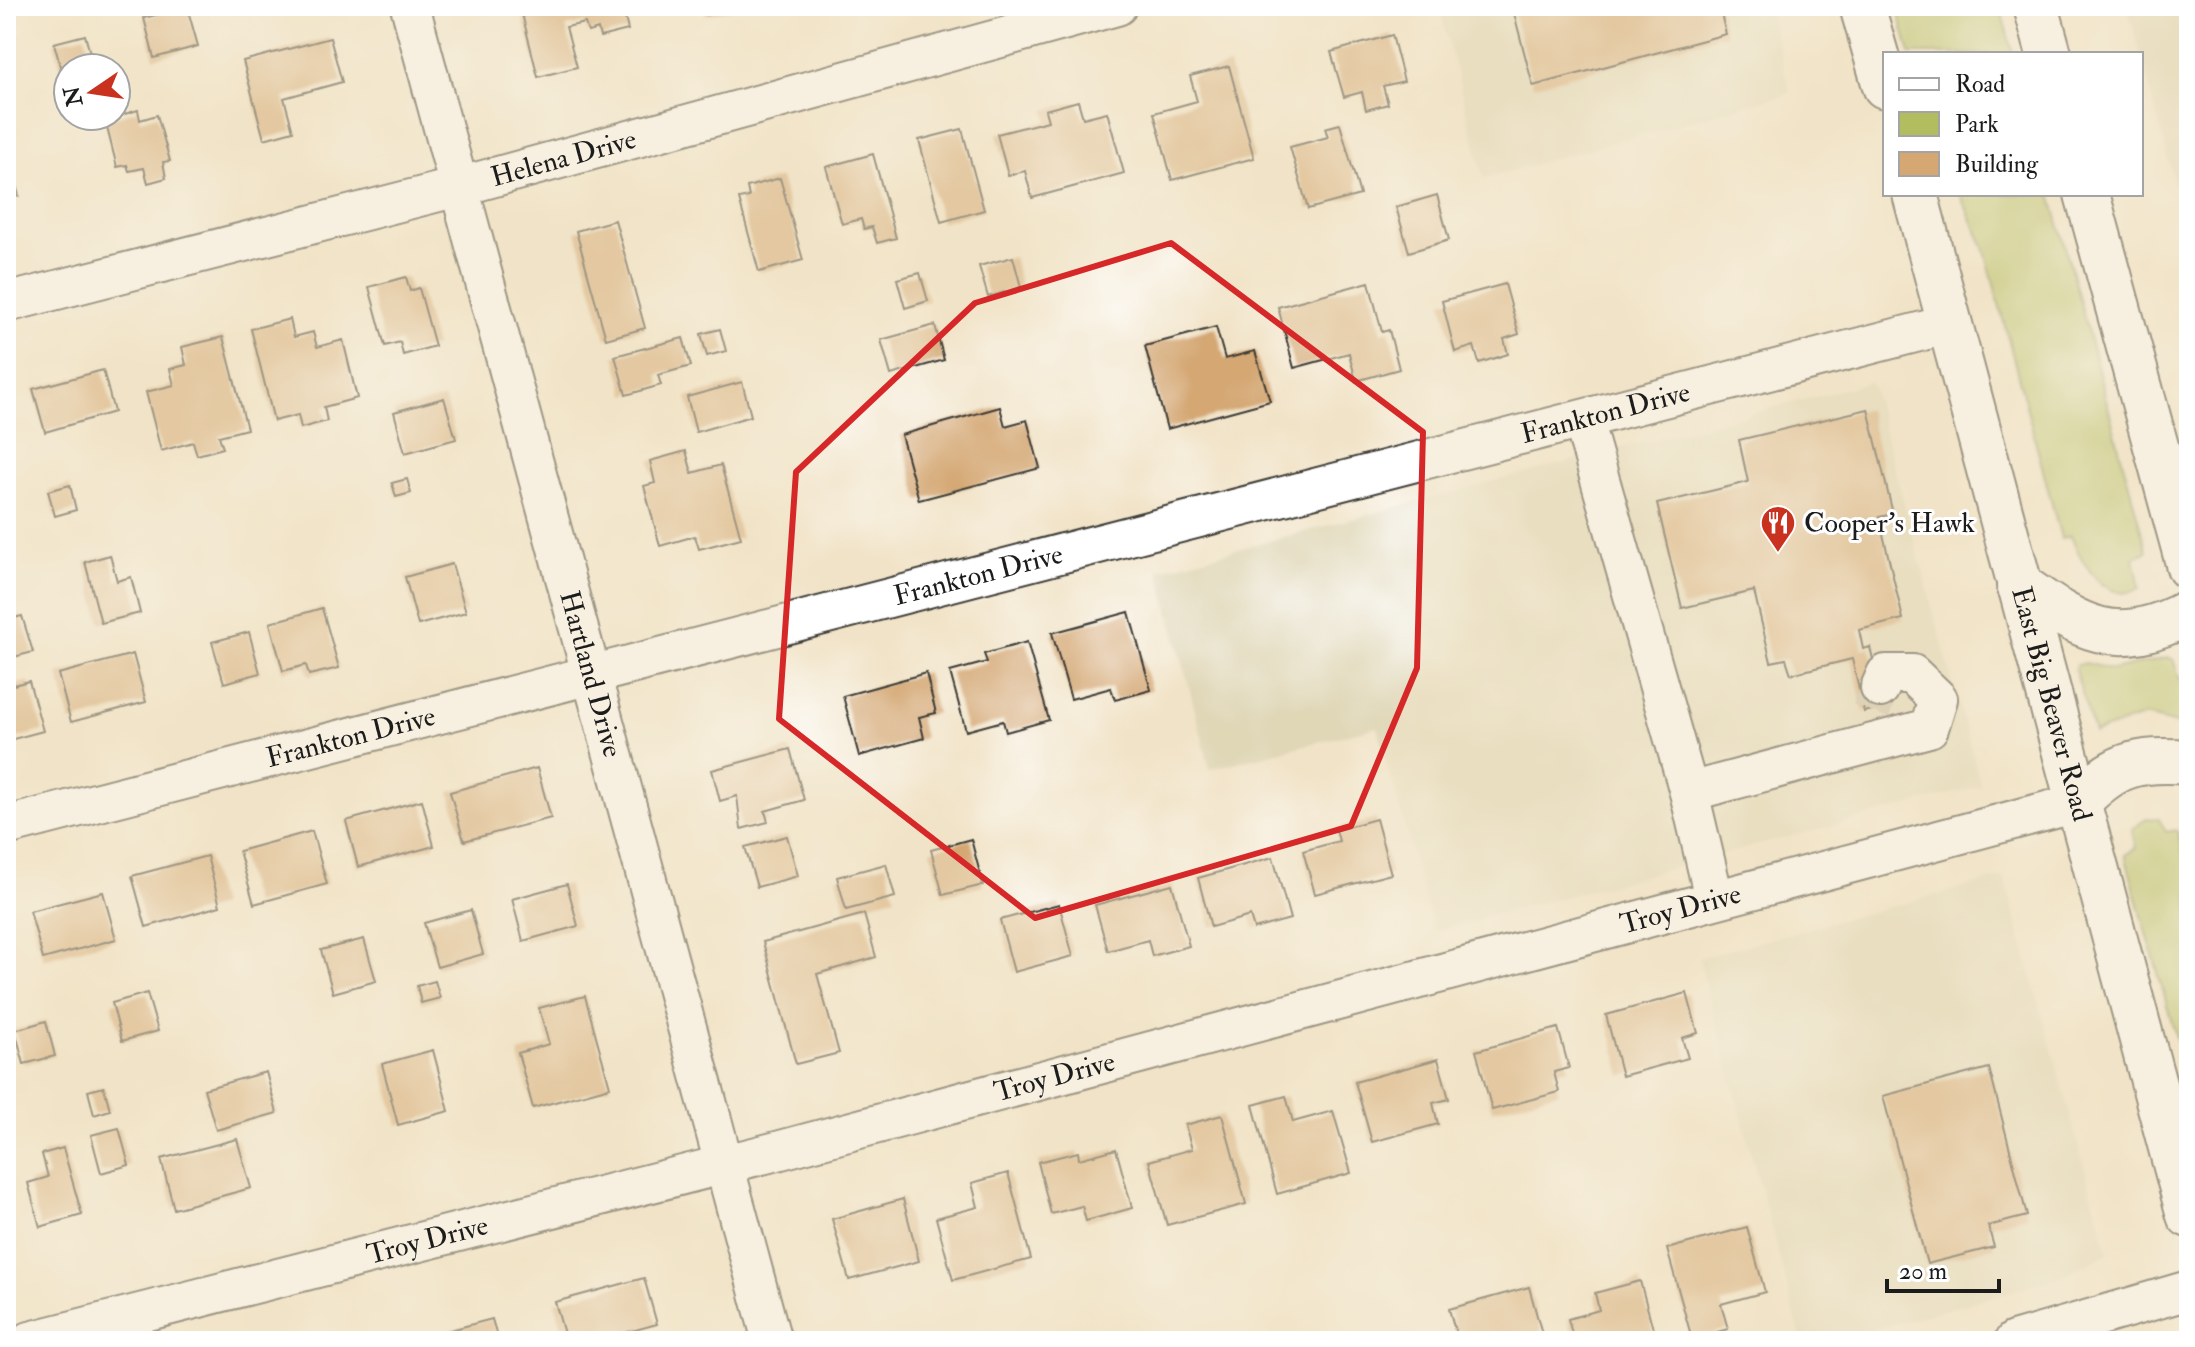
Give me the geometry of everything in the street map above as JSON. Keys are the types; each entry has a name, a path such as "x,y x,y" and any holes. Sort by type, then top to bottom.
{"main road":[{"path":"1862,6 1883,79"},
{"path":"2036,6 2048,52"},
{"name":"East Big Beaver Road","path":"1916,196 2189,1215"},
{"path":"2088,196 2189,567"},
{"path":"2019,585 2068,619 2104,633 2136,633 2161,627 2189,612"},
{"path":"2077,803 2102,777 2129,764 2156,760 2189,762"}],"street":[{"name":"Hartland Drive","path":"410,6 772,1341"},
{"name":"Helena Drive","path":"6,303 458,187 1117,6"},
{"name":"Frankton Drive","path":"6,826 1950,324"},
{"path":"1583,420 1689,792 1714,898"},
{"path":"1689,792 1847,750 1929,728 1938,699 1912,674 1886,674 1847,750"},
{"name":"Troy Drive","path":"30,1341 724,1163 2077,803"},
{"path":"2014,1341 2189,1290"}],"highlighted area":[{"path":"1171,243 1423,432 1417,668 1351,826 1035,918 779,719 796,472 975,303"}],"shaded area":[{"path":"1439,6 1768,6 1790,93 1484,178"},
{"path":"2127,6 2189,6 2189,239 2143,52 2140,52"},
{"path":"1871,382 1981,786 1434,931 1377,727 1210,769 1159,570"},
{"path":"2004,877 2108,1253 2057,1278 1832,1341 1802,1341 1699,958"}],"green space":[{"path":"1897,6 2000,6 2012,52 1909,52"},
{"path":"1961,196 2052,196 2147,552 2134,557 2140,588 2116,592 2106,587 2088,569 2071,536 2061,538 1984,247"},
{"path":"2173,659 2189,707 2187,727 2146,716 2094,733 2075,670 2077,665 2086,663 2113,670"},
{"path":"2146,818 2159,819 2166,832 2177,830 2189,876 2189,1069 2179,1048 2125,855 2136,848 2132,830"}],"building":[{"path":"520,6 622,6 628,30 600,37 598,29 588,32 585,23 566,27 577,67 538,77"},
{"path":"704,6 742,6 743,7 706,15"},
{"path":"1512,6 1719,6 1726,34 1533,86"},
{"path":"187,7 198,46 154,58 144,18"},
{"path":"85,35 90,52 56,52 54,43"},
{"path":"1392,35 1404,81 1383,86 1388,104 1366,110 1362,92 1344,97 1331,52"},
{"path":"330,38 342,82 284,98 293,131 264,139 243,61"},
{"path":"1229,66 1254,158 1172,180 1154,113 1197,101 1190,76"},
{"path":"1078,101 1083,118 1107,112 1124,173 1032,198 1025,171 1008,175 997,134 1048,121 1045,110"},
{"path":"138,110 140,120 157,115 170,161 163,162 166,178 148,183 144,168 129,171 127,165 117,167 108,132 132,132 132,112"},
{"path":"1340,124 1360,195 1308,209 1290,147 1328,137 1325,128"},
{"path":"962,129 984,210 941,222 919,140"},
{"path":"6,150 19,196 6,200"},
{"path":"873,154 896,238 877,243 872,227 864,229 861,219 842,224 826,167"},
{"path":"780,178 803,260 759,272 739,199 749,197 747,187"},
{"path":"1437,195 1449,240 1409,252 1396,207"},
{"path":"615,220 645,328 606,339 576,231"},
{"path":"1013,257 1021,287 988,297 979,266"},
{"path":"920,273 928,301 905,308 897,279"},
{"path":"406,277 410,291 419,288 435,346 403,355 400,342 385,346 369,287"},
{"path":"1369,282 1382,332 1389,330 1399,369 1356,381 1349,353 1294,368 1278,307"},
{"path":"1505,284 1519,334 1504,339 1508,354 1479,363 1474,346 1455,352 1442,301"},
{"path":"290,319 294,337 313,332 317,347 343,340 357,398 324,407 327,421 301,428 298,415 274,421 251,329"},
{"path":"935,325 944,360 891,375 881,340"},
{"path":"1216,327 1225,359 1255,351 1270,401 1167,429 1145,346"},
{"path":"720,329 726,351 707,356 701,334"},
{"path":"223,337 247,429 219,436 223,448 197,455 193,442 161,451 146,392 174,385 170,369 186,365 182,347"},
{"path":"683,338 691,366 658,375 661,385 626,395 615,356"},
{"path":"103,370 114,412 45,432 33,389"},
{"path":"742,382 751,416 696,432 687,397"},
{"path":"444,398 456,439 405,453 394,412"},
{"path":"1000,407 1005,426 1027,420 1040,468 919,500 901,435"},
{"name":"Cooper's Hawk","path":"1868,409 1893,514 1879,517 1903,619 1859,630 1863,649 1870,647 1885,707 1864,712 1852,659 1791,674 1786,659 1771,662 1754,591 1682,608 1657,504 1748,482 1739,440"},
{"path":"686,451 692,473 721,465 741,538 699,549 695,536 660,546 644,486 655,483 650,461"},
{"path":"407,479 411,493 396,497 392,483"},
{"path":"70,485 76,510 55,516 48,491"},
{"path":"110,555 117,581 131,577 140,613 101,623 85,562"},
{"path":"452,564 466,612 418,625 405,577"},
{"path":"322,608 339,668 309,675 306,665 283,671 270,623"},
{"path":"1129,612 1151,690 1115,700 1111,688 1071,699 1052,633"},
{"path":"22,616 33,652 6,659 6,620"},
{"path":"249,632 260,673 224,683 212,642"},
{"path":"1027,642 1049,720 1006,732 1003,721 966,731 950,672 987,662 984,654"},
{"path":"133,654 146,702 71,722 58,674"},
{"path":"926,673 936,713 919,717 924,738 859,756 843,696"},
{"path":"29,681 43,731 6,741 6,687"},
{"path":"790,749 804,800 765,811 768,822 741,829 737,796 720,801 712,770"},
{"path":"537,768 551,818 464,841 450,792"},
{"path":"422,800 434,846 358,867 346,821"},
{"path":"1376,819 1391,874 1315,894 1303,851 1339,841 1336,830"},
{"path":"312,831 327,884 254,904 239,851"},
{"path":"787,836 798,876 757,887 745,847"},
{"path":"971,839 983,885 943,895 931,850"},
{"path":"207,856 220,906 146,927 132,876"},
{"path":"1273,857 1290,919 1254,929 1250,916 1211,927 1198,878"},
{"path":"886,864 895,897 846,910 837,877"},
{"path":"567,884 578,926 523,941 512,899"},
{"path":"1172,884 1189,946 1152,956 1148,940 1108,951 1095,905"},
{"path":"103,892 116,939 43,959 30,911"},
{"path":"1059,904 1073,956 1014,972 1000,920"},
{"path":"471,910 483,954 437,967 424,923"},
{"path":"864,914 876,957 817,974 839,1053 796,1064 763,942"},
{"path":"364,939 376,981 333,993 321,950"},
{"path":"435,981 440,998 421,1003 417,986"},
{"path":"147,993 158,1031 122,1041 112,1003"},
{"path":"1687,993 1698,1033 1682,1038 1688,1058 1622,1076 1606,1015"},
{"path":"585,996 610,1087 533,1108 518,1053 549,1044 539,1008"},
{"path":"46,1021 55,1056 24,1064 15,1030"},
{"path":"1558,1028 1569,1068 1554,1072 1559,1092 1492,1110 1476,1051"},
{"path":"433,1050 449,1111 398,1125 382,1064"},
{"path":"1438,1059 1449,1099 1433,1103 1438,1124 1372,1142 1355,1082"},
{"path":"1989,1068 2027,1216 1988,1226 1994,1247 1927,1264 1883,1096"},
{"path":"266,1072 277,1113 216,1130 204,1089"},
{"path":"104,1087 110,1110 94,1115 88,1091"},
{"path":"1286,1096 1293,1122 1333,1111 1351,1173 1277,1194 1253,1105"},
{"path":"1222,1115 1246,1204 1167,1225 1149,1161 1192,1149 1185,1125"},
{"path":"119,1128 129,1165 101,1173 91,1135"},
{"path":"237,1139 251,1188 174,1209 161,1159"},
{"path":"63,1148 82,1215 40,1227 28,1183 48,1177 42,1154"},
{"path":"1116,1149 1132,1208 1086,1221 1082,1206 1051,1214 1038,1162 1078,1152 1079,1159"},
{"path":"1008,1173 1031,1259 953,1280 936,1218 978,1207 972,1183"},
{"path":"903,1199 919,1261 849,1280 832,1219"},
{"path":"1747,1227 1765,1292 1721,1304 1728,1329 1692,1339 1667,1249"},
{"path":"644,1278 657,1324 595,1341 566,1341 555,1302"},
{"path":"1640,1281 1655,1336 1636,1341 1574,1341 1568,1319 1599,1310 1595,1293"},
{"path":"1529,1287 1544,1341 1458,1341 1449,1309"},
{"path":"492,1319 498,1341 425,1341 424,1337"}],"tunnel":[{"path":"1871,711 1880,688"}],"place":[{"name":"Cooper's Hawk","path":"1778,554"}]}
